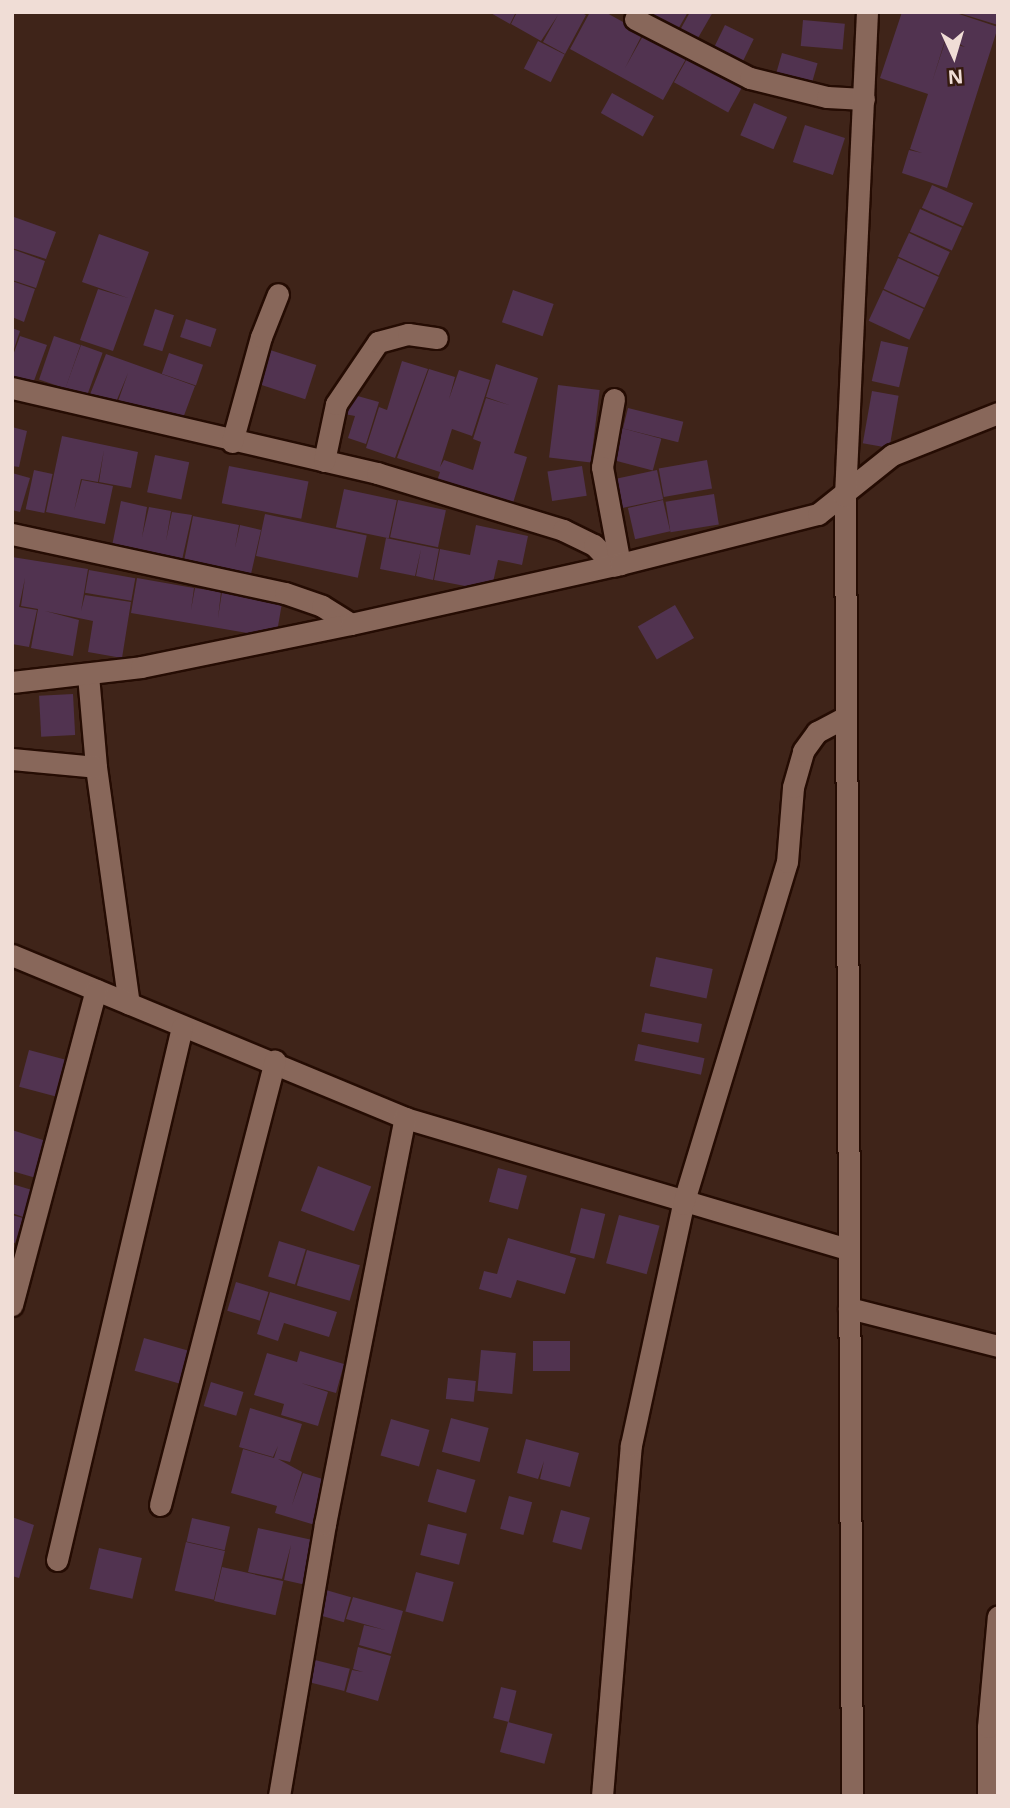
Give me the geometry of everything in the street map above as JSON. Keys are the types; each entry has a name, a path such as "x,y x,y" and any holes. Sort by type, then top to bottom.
{"street":[{"path":"852,1796 849,1308 846,1249 845,496 867,12"},
{"path":"635,19 750,78 827,97 864,99"},
{"path":"232,442 261,337 278,295"},
{"path":"324,461 336,404 378,342 408,334 437,338"},
{"path":"12,388 232,442 324,461 563,530 594,545 617,565"},
{"path":"614,399 602,467 617,565"},
{"path":"12,682 88,675 351,624 617,565 818,514 845,496 892,455 998,413"},
{"path":"12,534 285,593 322,606 351,624"},
{"path":"88,675 96,767 129,1004"},
{"path":"602,1796 631,1445 683,1204 787,862 793,787 803,751 817,732 844,718"},
{"path":"12,759 96,767"},
{"path":"12,955 405,1118 683,1204 846,1249"},
{"path":"12,1305 96,990"},
{"path":"57,1560 182,1027"},
{"path":"160,1505 275,1062"},
{"path":"279,1796 325,1524 405,1118"},
{"path":"849,1308 998,1346"},
{"path":"988,1796 988,1727 998,1616"}],"building":[{"path":"489,12 516,12 510,24"},
{"path":"517,12 580,12 586,15 565,54 543,42 558,15 541,41 511,24"},
{"path":"590,12 605,12 643,33 625,68 644,34 687,57 663,100 570,49"},
{"path":"645,12 688,12 677,31"},
{"path":"690,12 713,12 698,38 679,32"},
{"path":"902,12 953,12 998,27 947,188 902,173 909,150 922,153 910,149 928,94 880,78","holes":["946,37 965,47 945,42 932,82"]},
{"path":"998,12 998,25 959,13"},
{"path":"803,20 845,24 843,50 801,46"},
{"path":"725,25 754,39 740,68 711,54"},
{"path":"538,41 565,55 551,82 524,69"},
{"path":"782,53 818,63 810,89 775,79"},
{"path":"688,57 742,87 728,112 674,82"},
{"path":"612,93 654,116 643,136 601,113"},
{"path":"754,103 787,117 773,149 740,135"},
{"path":"805,125 845,138 833,175 793,162"},
{"path":"932,185 973,203 963,226 922,208"},
{"path":"920,209 962,228 952,251 910,232"},
{"path":"14,217 56,232 46,259 12,248"},
{"path":"909,233 950,252 939,276 898,257"},
{"path":"99,234 149,252 113,351 80,340 98,289 128,298 82,282"},
{"path":"12,249 45,261 36,288 12,280"},
{"path":"898,258 939,277 924,308 884,289"},
{"path":"12,281 35,289 24,322 12,317"},
{"path":"513,290 554,304 543,336 502,322"},
{"path":"883,290 924,309 909,340 869,321"},
{"path":"155,309 174,315 162,351 143,345"},
{"path":"186,319 216,329 211,347 180,337"},
{"path":"12,328 20,331 13,352 12,352"},
{"path":"20,336 47,345 31,389 12,382 12,358"},
{"path":"54,336 80,345 65,389 39,379"},
{"path":"881,341 908,347 899,387 872,381"},
{"path":"81,345 103,353 87,396 65,388"},
{"path":"264,348 316,365 305,399 253,382"},
{"path":"169,353 203,365 196,386 162,374"},
{"path":"106,354 195,386 179,429 116,407 128,373 114,407 89,397"},
{"path":"402,361 428,369 395,458 366,448 379,407 387,410"},
{"path":"496,364 538,378 514,453 527,457 510,513 434,490 440,472 397,458 429,369 455,377 449,399 459,370 490,380 472,436 452,429 440,467 444,460 473,470 481,442 473,439 486,398 509,405 486,397"},
{"path":"558,385 600,390 591,463 549,457"},
{"path":"872,391 899,396 889,448 863,443"},
{"path":"347,393 379,402 366,444 348,438 355,416 339,413"},
{"path":"628,408 683,422 678,442 623,428"},
{"path":"614,426 661,439 653,471 605,458"},
{"path":"12,427 27,431 19,467 12,466"},
{"path":"62,436 138,452 131,488 99,482 104,450 98,482 81,479 74,511 82,480 113,486 105,524 46,512"},
{"path":"155,455 189,462 181,499 147,492"},
{"path":"707,460 712,489 664,497 659,469"},
{"path":"229,466 309,481 301,519 222,503"},
{"path":"582,466 587,496 552,501 547,471"},
{"path":"34,470 53,474 44,513 26,509"},
{"path":"657,470 663,499 615,510 609,480"},
{"path":"12,473 30,478 20,512 12,510"},
{"path":"344,489 397,500 389,538 336,527"},
{"path":"714,494 719,525 670,532 666,502"},
{"path":"398,500 446,510 438,547 390,537"},
{"path":"663,500 670,531 635,539 628,508"},
{"path":"121,501 147,507 142,537 149,507 171,511 166,541 172,512 192,515 182,560 112,546"},
{"path":"265,514 367,536 358,578 256,556"},
{"path":"193,516 239,525 235,548 240,525 261,530 251,574 184,561"},
{"path":"476,525 528,536 522,565 498,560 491,591 434,580 440,549 470,555"},
{"path":"386,538 439,549 433,580 416,576 421,549 415,576 380,569"},
{"path":"12,557 88,569 81,611 85,595 131,602 122,658 88,652 93,621 45,611 79,620 73,656 31,648 38,609 21,606 25,578 19,607 37,610 29,647 12,644"},
{"path":"89,570 135,578 131,601 85,593"},
{"path":"137,578 194,588 191,610 195,588 221,592 218,618 222,592 282,603 276,638 131,613"},
{"path":"675,605 694,638 657,659 638,626"},
{"path":"73,694 75,735 41,737 39,696"},
{"path":"656,957 713,969 706,998 650,986"},
{"path":"645,1013 702,1024 698,1043 641,1032"},
{"path":"638,1044 705,1058 701,1075 634,1061"},
{"path":"29,1050 66,1060 56,1097 19,1087"},
{"path":"12,1130 46,1141 36,1178 12,1171"},
{"path":"318,1166 371,1186 354,1231 301,1211"},
{"path":"498,1168 527,1176 518,1210 489,1202"},
{"path":"12,1184 32,1190 23,1217 12,1213"},
{"path":"581,1208 605,1214 594,1259 570,1253"},
{"path":"12,1215 23,1218 15,1243 12,1242"},
{"path":"619,1215 660,1226 647,1274 606,1263"},
{"path":"508,1238 576,1258 565,1294 517,1280 511,1298 479,1289 484,1271 497,1274"},
{"path":"279,1241 306,1249 295,1285 268,1276"},
{"path":"307,1250 360,1265 350,1301 297,1286"},
{"path":"236,1282 269,1292 260,1321 227,1311"},
{"path":"270,1292 337,1312 329,1337 284,1323 278,1341 257,1334"},
{"path":"144,1338 193,1352 184,1385 135,1371"},
{"path":"533,1341 570,1341 570,1371 533,1371"},
{"path":"481,1350 516,1353 512,1394 477,1391"},
{"path":"300,1351 344,1364 336,1393 301,1383 328,1392 318,1426 281,1415 284,1404 254,1395 267,1353 297,1362"},
{"path":"448,1378 476,1381 474,1402 446,1399"},
{"path":"211,1382 244,1392 236,1416 204,1406"},
{"path":"250,1408 302,1424 290,1462 278,1459 302,1472 292,1505 303,1473 329,1481 315,1525 275,1513 277,1506 231,1493 243,1449 274,1458 278,1446 273,1457 239,1447"},
{"path":"451,1418 489,1428 480,1462 442,1452"},
{"path":"391,1419 429,1430 419,1467 381,1456"},
{"path":"526,1439 579,1453 570,1487 540,1479 544,1461 538,1479 517,1473"},
{"path":"437,1469 475,1480 466,1513 428,1502"},
{"path":"509,1496 532,1502 523,1535 500,1529"},
{"path":"561,1510 590,1518 581,1550 552,1542"},
{"path":"12,1517 34,1525 19,1578 12,1576"},
{"path":"192,1518 230,1527 225,1550 187,1541"},
{"path":"428,1524 467,1534 459,1565 420,1555"},
{"path":"258,1528 317,1541 306,1585 284,1580 291,1545 282,1579 248,1572"},
{"path":"186,1542 225,1551 214,1600 175,1591"},
{"path":"99,1548 142,1558 132,1599 90,1589"},
{"path":"222,1567 283,1581 276,1615 214,1601"},
{"path":"416,1572 454,1582 443,1622 405,1612"},
{"path":"326,1590 351,1597 344,1622 319,1615"},
{"path":"353,1597 403,1611 391,1654 359,1645 364,1625 385,1630 346,1619"},
{"path":"358,1647 391,1656 378,1701 346,1692 352,1670 363,1672 353,1669"},
{"path":"311,1659 350,1669 344,1691 305,1681"},
{"path":"501,1687 517,1691 509,1722 493,1718"},
{"path":"508,1722 552,1734 544,1764 500,1752"}]}
